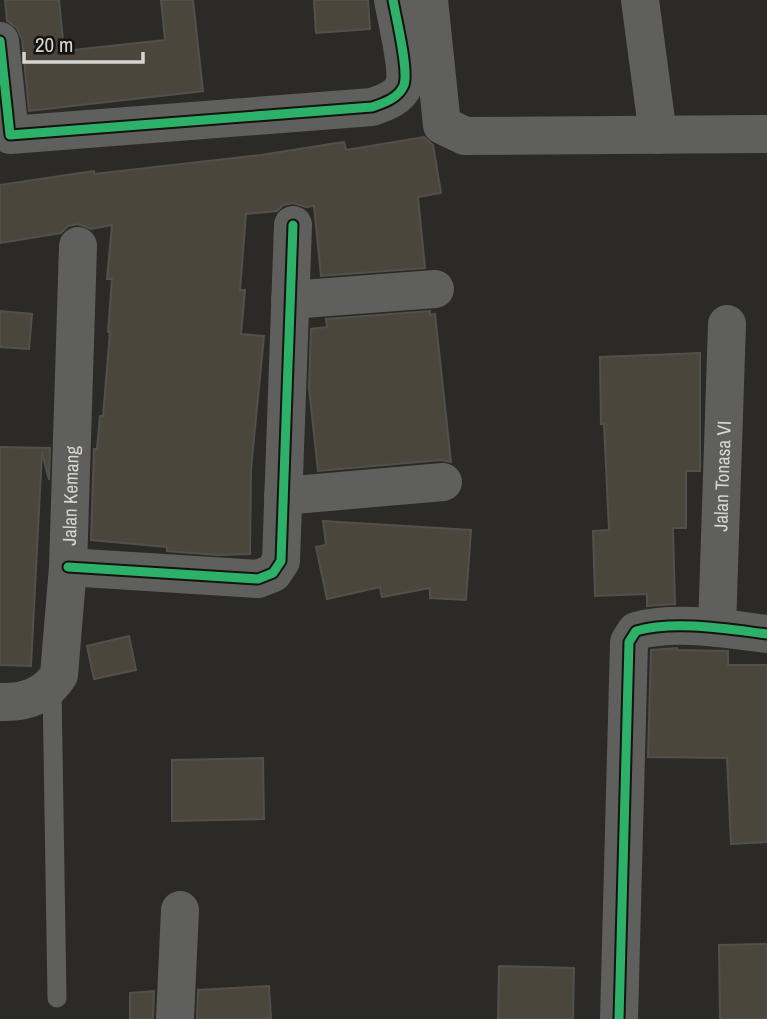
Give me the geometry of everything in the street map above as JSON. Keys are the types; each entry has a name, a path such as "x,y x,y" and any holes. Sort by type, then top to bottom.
{"street":[{"path":"0,41 5,136 372,107 398,94 404,84 393,0"},
{"path":"429,0 442,125 465,136 767,134"},
{"path":"640,0 658,135"},
{"path":"68,567 258,579 272,573 281,561 293,225"},
{"name":"Jalan Kemang","path":"52,687 60,675 68,567 78,246"},
{"path":"290,300 435,289"},
{"name":"Jalan Tonasa VI","path":"717,628 727,324"},
{"path":"283,496 443,482"},
{"path":"619,1019 629,642 636,631 652,626 717,628 767,634"},
{"path":"0,702 35,698 52,687"},
{"path":"175,1019 180,910"}],"lane":[{"path":"52,687 57,998"}],"building":[{"path":"5,0 59,0 64,51 165,40 161,0 193,0 203,91 29,111 22,39 17,28 7,21"},
{"path":"314,0 368,0 370,29 316,33"},
{"path":"424,137 433,145 441,193 418,197 425,268 321,276 314,206 306,207 293,203 283,205 277,211 246,214 240,290 245,290 241,334 264,336 251,469 250,554 217,555 167,551 167,547 91,540 94,449 97,449 100,416 103,416 110,332 112,279 107,279 112,225 91,229 78,224 68,226 61,233 0,243 0,185 94,171 94,174 261,155 344,142 346,150"},
{"path":"0,311 32,314 29,349 0,347"},
{"path":"430,311 430,315 435,314 451,462 441,460 318,471 309,388 311,329 327,327 326,319"},
{"path":"700,353 700,471 686,471 686,528 673,528 675,604 647,606 647,594 595,596 593,531 609,530 604,424 601,424 600,357"},
{"path":"0,447 50,448 49,480 42,452 31,666 0,665"},
{"path":"323,521 471,530 466,600 430,598 430,588 382,597 380,587 327,599 316,547 326,545"},
{"path":"129,636 136,670 94,679 87,646"},
{"path":"677,648 728,651 728,665 767,665 767,842 731,844 727,758 648,757 651,650"},
{"path":"263,758 264,819 172,821 172,760"},
{"path":"767,944 767,1019 720,1019 719,945"},
{"path":"499,966 574,968 573,1019 498,1019"},
{"path":"269,986 271,1019 197,1019 198,990"},
{"path":"154,991 153,1019 130,1019 130,993"}],"cycle path":[{"path":"0,41 10,135 372,107 395,97 404,85 404,56 393,0"},
{"path":"68,567 258,579 273,573 281,561 293,225"},
{"path":"619,1019 629,642 636,631 667,626 701,626 767,634"}]}
